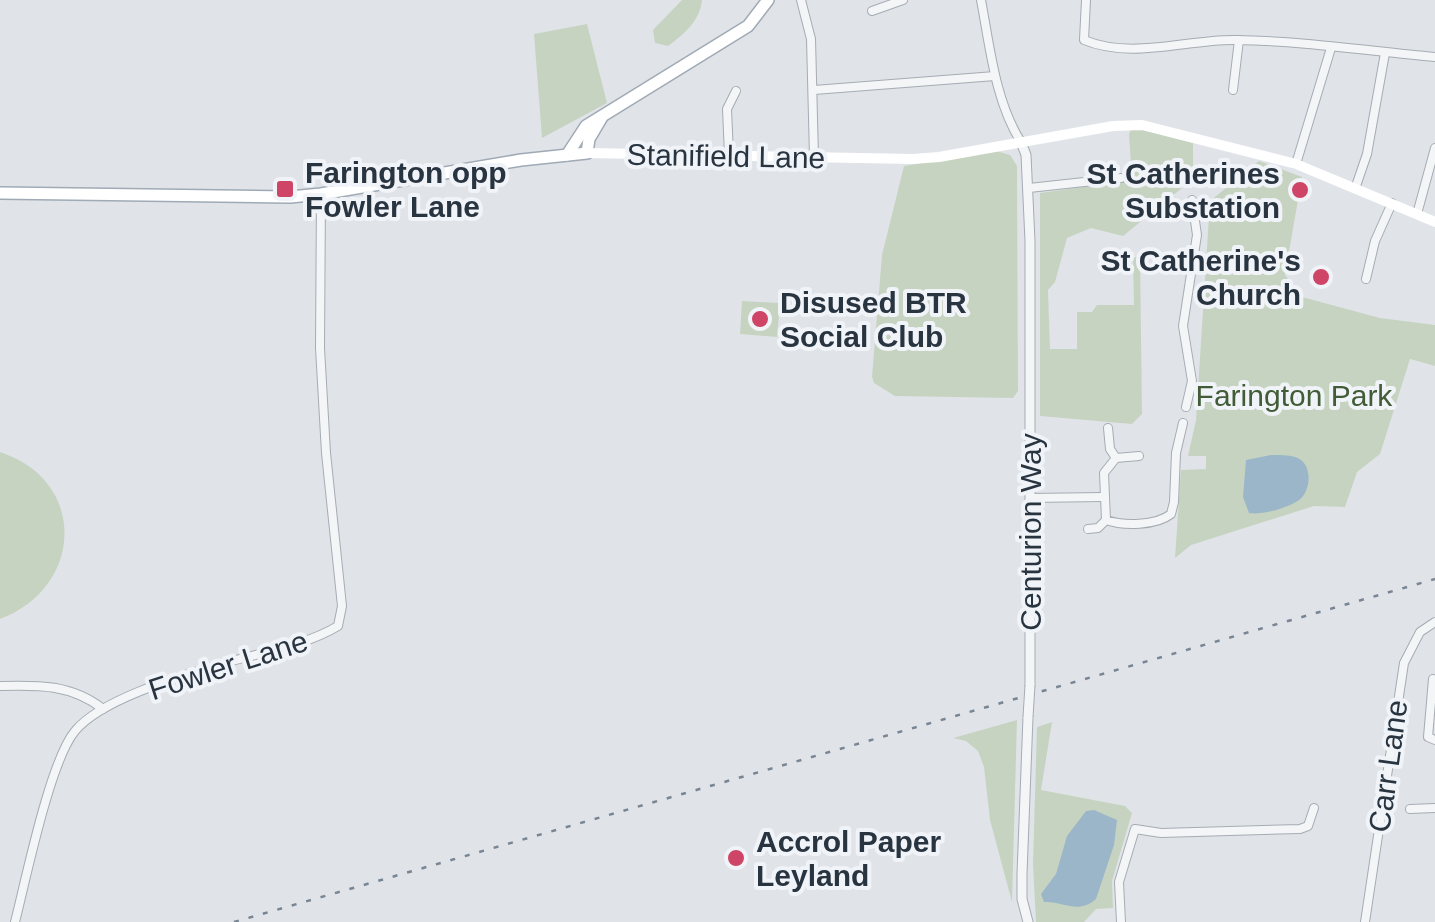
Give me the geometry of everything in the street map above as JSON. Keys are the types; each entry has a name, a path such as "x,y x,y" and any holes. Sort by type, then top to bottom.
{"main road":[{"path":"567,154 580,132 748,26 768,0"},
{"path":"587,153 589,139 602,117"},
{"name":"Stanifield Lane","path":"0,193 290,197 567,154 939,157 1114,126 1142,125 1296,164 1435,222"}],"street":[{"path":"801,0 811,39 814,157"},
{"path":"872,11 903,0"},
{"path":"981,0 995,76 1013,130 1021,142"},
{"path":"1086,0 1084,40 1092,44 1132,48 1240,40 1435,58"},
{"path":"1233,90 1240,40"},
{"path":"1296,164 1330,48"},
{"path":"1356,186 1367,154 1384,52"},
{"path":"814,90 995,76"},
{"path":"729,155 727,109 736,90"},
{"name":"Centurion Way","path":"1021,142 1028,188 1030,685 1022,874 1022,899 1028,922"},
{"path":"1417,214 1435,148"},
{"path":"1028,188 1121,178"},
{"name":"Fowler Lane","path":"14,922 66,743 77,728 103,709 174,678 338,626 342,606 320,348 321,194"},
{"path":"1186,408 1192,382 1184,337 1197,235 1192,200"},
{"path":"1366,279 1376,241 1393,203"},
{"path":"1184,337 1194,334"},
{"path":"1106,520 1115,523 1166,518 1174,502 1175,463 1183,423"},
{"path":"1108,428 1110,450 1116,458"},
{"path":"1106,520 1104,473 1116,458 1139,456"},
{"path":"1175,463 1187,463"},
{"path":"1030,498 1103,497"},
{"path":"1088,529 1098,528 1106,520"},
{"name":"Carr Lane","path":"1365,922 1404,663 1420,632 1435,622"},
{"path":"1433,680 1428,737 1435,740"},
{"path":"0,686 65,689 103,709"},
{"path":"1414,806 1435,808"},
{"path":"1121,922 1119,882 1136,828 1161,834 1300,829 1308,826 1314,808"}],"green space":[{"path":"682,0 702,0 695,21 668,46 655,43 653,30"},
{"path":"587,24 607,103 542,138 534,34"},
{"path":"1132,127 1193,143 1193,179 1123,236 1091,228 1067,238 1055,282 1048,290 1050,349 1077,349 1077,312 1092,312 1097,305 1134,305 1133,258 1140,256 1142,414 1132,424 1040,416 1040,193 1132,180"},
{"path":"996,151 1010,155 1017,166 1018,391 1013,398 895,396 874,383 872,377 882,255 904,166"},
{"name":"Farington Park","path":"1259,161 1302,177 1285,275 1302,297 1380,318 1435,325 1435,366 1410,359 1380,454 1357,472 1345,507 1314,506 1191,545 1175,558 1181,470 1206,469 1206,456 1188,456 1196,420 1210,201"},
{"name":"Disused BTR Social Club","path":"742,301 780,303 777,337 740,334"},
{"path":"0,452 29,466 49,486 61,509 65,534 60,560 48,583 28,604 0,619"},
{"path":"1017,720 1012,902 990,820 984,767 978,751 966,741 953,738"},
{"path":"1052,722 1041,790 1125,806 1132,813 1112,881 1113,908 1096,909 1084,922 1036,922 1033,864 1037,727"}],"water":[{"path":"1271,455 1301,460 1308,471 1308,486 1296,502 1249,513 1243,497 1246,460"},
{"path":"1094,810 1117,820 1114,845 1096,899 1077,907 1044,902 1041,894 1056,874 1067,836 1086,811"}],"railway":[{"path":"234,922 1435,579"}],"place":[{"name":"Farington opp Fowler Lane","path":"285,189"},
{"name":"St Catherines Substation","path":"1300,190"},
{"name":"St Catherine's Church","path":"1321,277"},
{"name":"Disused BTR Social Club","path":"760,319"},
{"name":"Accrol Paper Leyland","path":"736,858"}]}
